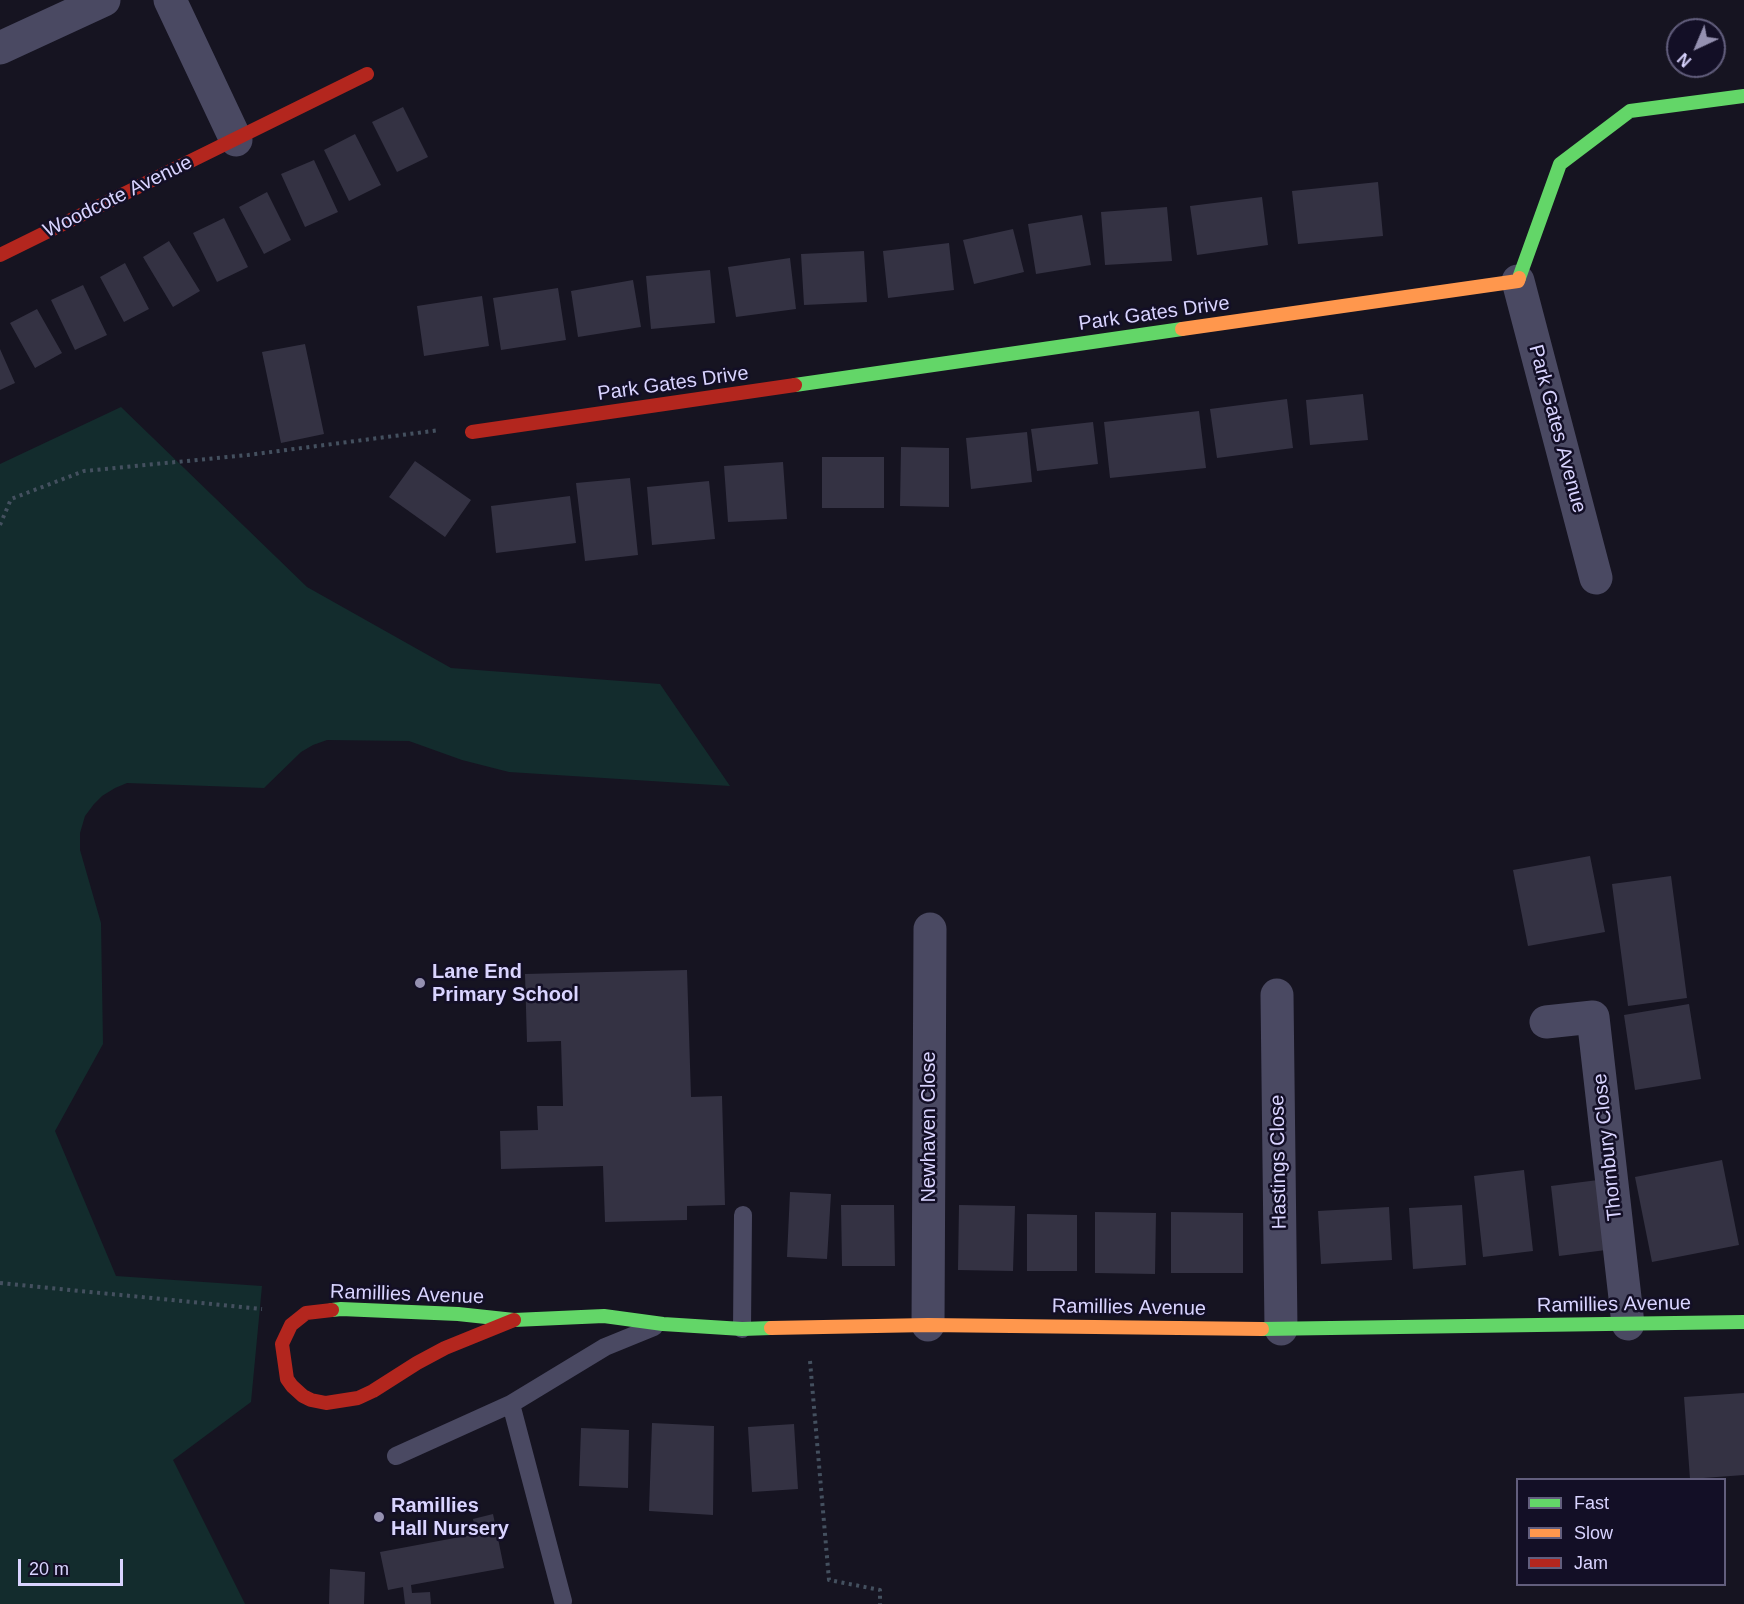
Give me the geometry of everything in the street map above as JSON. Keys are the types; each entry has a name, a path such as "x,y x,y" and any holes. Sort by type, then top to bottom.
{"street":[{"path":"0,48 104,0"},
{"path":"170,0 236,140"},
{"name":"Woodcote Avenue","path":"0,255 367,74"},
{"path":"1518,281 1560,164 1630,111 1744,96"},
{"name":"Park Gates Drive","path":"472,432 1518,281"},
{"name":"Park Gates Avenue","path":"1518,281 1596,578"},
{"name":"Newhaven Close","path":"928,1325 930,929"},
{"name":"Hastings Close","path":"1277,995 1281,1329"},
{"name":"Thornbury Close","path":"1546,1022 1593,1017 1628,1324"},
{"name":"Ramillies Avenue","path":"514,1320 445,1348 374,1391 358,1398 326,1403 310,1400 297,1391 287,1379 284,1366 282,1344 291,1325 306,1313 340,1309 458,1314 514,1320 604,1316 663,1324 742,1329 928,1325 1281,1329 1744,1322"}],"lane":[{"path":"742,1329 743,1215"},
{"path":"396,1456 511,1404 604,1347 663,1324"},
{"path":"511,1404 563,1601"}],"path":[{"path":"0,525 11,499 84,471 248,455 451,429 472,432"},
{"path":"0,1283 306,1313"},
{"path":"807,1328 830,1580 880,1590 880,1604"}],"green space":[{"path":"121,407 307,587 451,668 660,684 730,786 509,772 462,760 409,741 327,740 301,752 264,788 127,783 102,796 85,816 80,833 80,850 101,923 103,1044 55,1131 116,1276 262,1286 251,1402 173,1460 245,1604 0,1604 0,464"}],"building":[{"path":"403,107 428,157 397,172 372,122"},
{"path":"355,134 381,185 349,201 324,150"},
{"path":"314,160 338,212 305,227 281,174"},
{"path":"1378,182 1383,236 1298,244 1292,191"},
{"path":"267,192 291,240 264,254 239,207"},
{"path":"1262,197 1268,245 1197,255 1190,206"},
{"path":"1167,207 1172,261 1105,265 1101,212"},
{"path":"1082,215 1091,265 1036,274 1028,224"},
{"path":"224,218 248,267 217,282 193,233"},
{"path":"1013,229 1024,272 974,284 963,240"},
{"path":"169,241 200,291 173,307 143,257"},
{"path":"949,243 954,290 888,298 883,251"},
{"path":"864,251 867,302 804,305 801,254"},
{"path":"790,258 796,309 736,317 728,267"},
{"path":"125,263 149,309 124,322 100,277"},
{"path":"710,270 715,323 651,329 646,276"},
{"path":"633,280 641,327 578,337 571,291"},
{"path":"83,285 107,335 75,350 51,300"},
{"path":"558,288 566,340 501,350 493,298"},
{"path":"482,296 489,346 424,356 417,306"},
{"path":"37,309 62,353 35,368 10,323"},
{"path":"305,344 324,434 281,443 262,352"},
{"path":"0,349 15,383 0,390"},
{"path":"1363,394 1368,440 1310,445 1306,400"},
{"path":"1287,399 1293,448 1217,458 1210,409"},
{"path":"1199,411 1206,468 1110,478 1104,422"},
{"path":"1093,422 1098,464 1037,471 1031,429"},
{"path":"1027,432 1032,482 971,489 966,438"},
{"path":"901,447 949,448 949,507 900,506"},
{"path":"822,457 884,457 884,508 822,508"},
{"path":"415,461 471,500 445,537 389,497"},
{"path":"783,462 787,519 728,522 724,466"},
{"path":"630,478 638,555 585,561 576,483"},
{"path":"709,481 715,539 652,545 647,487"},
{"path":"570,496 576,543 496,553 491,506"},
{"path":"1590,856 1605,932 1528,946 1513,870"},
{"path":"1671,876 1687,998 1628,1006 1612,884"},
{"name":"Lane End Primary School","path":"687,970 691,1097 722,1096 725,1205 687,1206 687,1220 605,1222 603,1166 501,1169 500,1131 538,1130 537,1106 563,1106 561,1041 527,1042 525,974"},
{"path":"1689,1004 1701,1079 1635,1090 1624,1015"},
{"path":"1722,1160 1739,1245 1652,1262 1635,1177"},
{"path":"1524,1170 1533,1251 1483,1257 1474,1176"},
{"path":"1598,1180 1606,1250 1559,1256 1551,1186"},
{"path":"790,1192 831,1194 827,1259 787,1257"},
{"path":"841,1205 894,1205 895,1266 842,1266"},
{"path":"959,1205 1015,1206 1013,1271 958,1270"},
{"path":"1462,1205 1466,1265 1413,1269 1409,1208"},
{"path":"1389,1207 1392,1260 1321,1264 1318,1211"},
{"path":"1095,1212 1156,1213 1155,1274 1095,1273"},
{"path":"1171,1212 1243,1213 1243,1273 1171,1273"},
{"path":"1027,1214 1077,1215 1077,1271 1027,1271"},
{"path":"1744,1393 1744,1475 1690,1478 1684,1397"},
{"path":"652,1423 714,1426 713,1515 649,1511"},
{"path":"794,1424 798,1489 752,1492 748,1427"},
{"path":"581,1428 629,1430 628,1488 579,1486"},
{"path":"493,1514 504,1568 411,1585 412,1593 430,1592 431,1604 405,1604 403,1587 388,1590 380,1552 476,1534 473,1519"},
{"path":"330,1569 365,1572 364,1604 329,1604"}],"traffic: fast":[{"path":"1519,278 1560,164 1630,111 1744,96"},
{"path":"795,385 1182,329"},
{"path":"332,1310 458,1314 514,1320 604,1316 663,1324 742,1329 771,1328"},
{"path":"1262,1329 1744,1322"}],"traffic: slow":[{"path":"1182,329 1518,281 1519,278"},
{"path":"771,1328 928,1325 1262,1329"}],"traffic: jam":[{"path":"0,255 367,74"},
{"path":"472,432 795,385"},
{"path":"332,1310 306,1313 291,1325 282,1344 287,1379 292,1386 303,1396 326,1403 358,1398 445,1348 514,1320"}],"place":[{"name":"Lane End Primary School","path":"420,983"},
{"name":"Ramillies Hall Nursery","path":"379,1517"}]}
